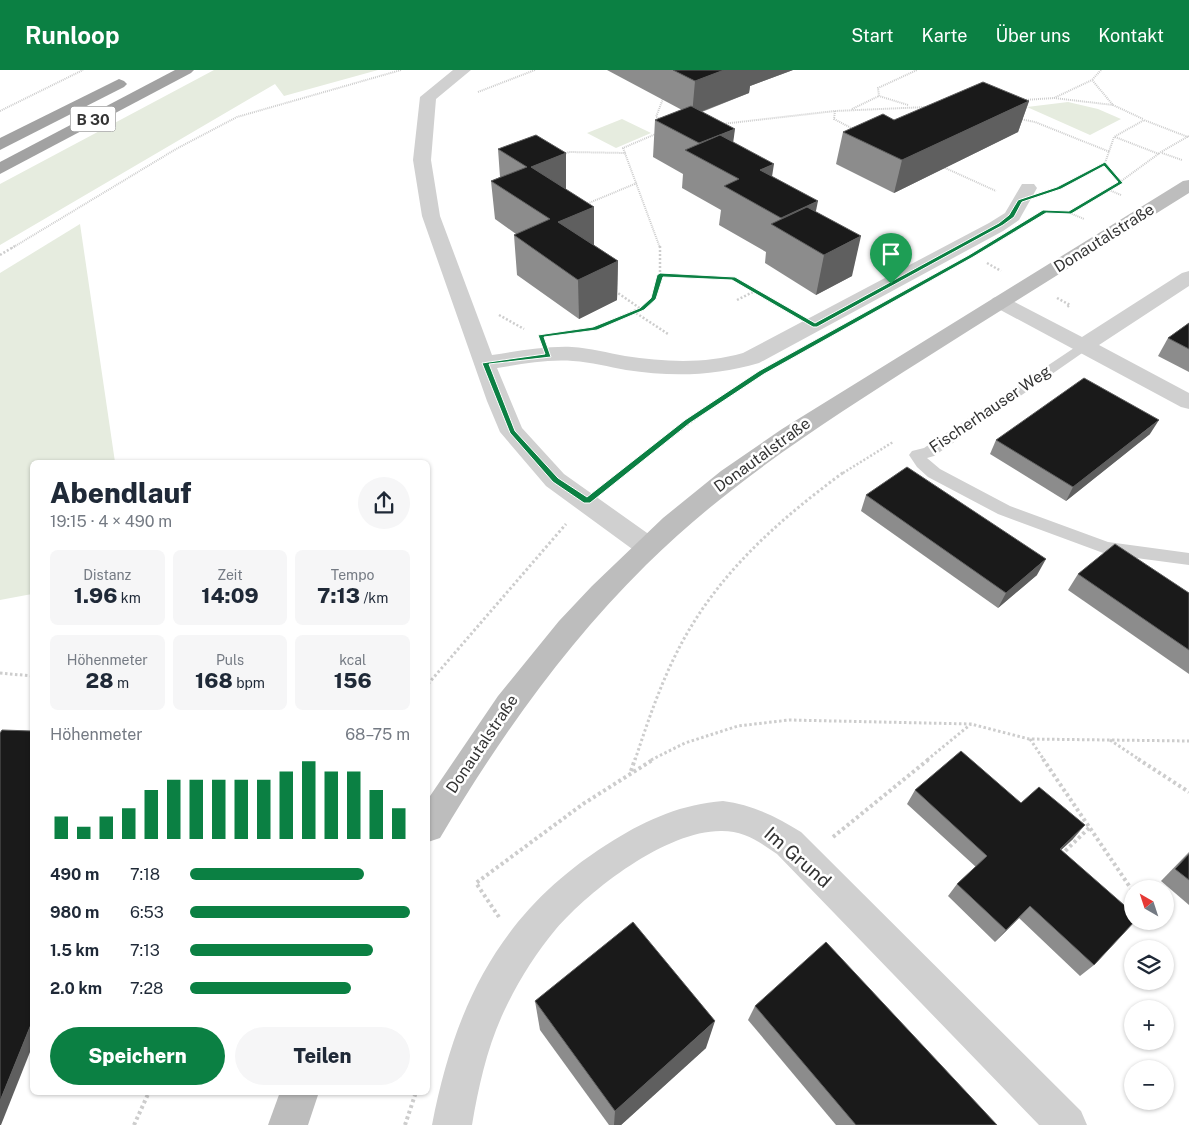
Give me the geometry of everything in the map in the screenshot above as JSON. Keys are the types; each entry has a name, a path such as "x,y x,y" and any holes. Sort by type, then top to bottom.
{"highway":[{"name":"B 30","path":"0,169 186,70"},
{"name":"B 30","path":"0,145 131,78"}],"main road":[{"name":"Donautalstraße","path":"430,824 482,741 526,680 575,620 648,546 716,488 775,444 1189,185"},
{"path":"288,1125 299,1095"}],"street":[{"path":"463,70 442,84 428,97 422,160 431,216 485,363 512,432 555,480 648,546"},
{"path":"485,363 565,354 650,366 713,366 759,355 996,227 1012,216 1024,195"},
{"path":"1083,346 1189,277"},
{"path":"1000,302 1189,402"},
{"name":"Im Grund","path":"452,1125 473,1042 488,1003 513,959 538,924 558,902 584,880 660,831 690,819 707,816 739,817 759,824 779,835 1068,1125"}],"lane":[{"name":"Fischerhauser Weg","path":"1083,346 929,452 918,455 922,463 934,473 1004,510 1106,548 1189,559"}],"path":[{"path":"0,111 83,70"},
{"path":"0,255 176,149 237,117 400,70"},
{"path":"508,81 535,70"},
{"path":"878,96 878,88 916,70"},
{"path":"1054,98 1092,80 1101,70"},
{"path":"1092,80 1113,105"},
{"path":"663,119 656,117 665,93"},
{"path":"848,110 878,96 911,106"},
{"path":"1024,100 1054,98 1113,105 1144,120 1189,137"},
{"path":"714,124 835,111 930,106"},
{"path":"835,111 834,119 860,132"},
{"path":"1017,119 1035,122 1110,152"},
{"path":"942,166 1024,195 1059,188 1105,163 1114,137 1144,120"},
{"path":"846,131 852,128"},
{"path":"589,330 642,309 653,299 660,275 660,243 624,148 659,132"},
{"path":"1114,137 1184,160"},
{"path":"1070,213 1121,182 1160,153 1189,137"},
{"path":"554,158 569,152 626,153"},
{"path":"1105,163 1121,182"},
{"path":"579,207 637,183"},
{"path":"1109,190 1126,197"},
{"path":"1045,211 1070,213 1086,221"},
{"path":"660,275 733,279 815,326"},
{"path":"612,289 642,309"},
{"path":"737,300 755,291"},
{"path":"635,312 668,334"},
{"path":"430,683 587,501 688,422 734,390"},
{"path":"631,772 675,654 703,606 718,586 745,555 798,506 864,459 897,440"},
{"path":"0,673 30,676"},
{"path":"847,721 971,724 1030,738 1189,741"},
{"path":"806,860 971,724"},
{"path":"1030,738 1125,880"},
{"path":"1110,740 1189,792"},
{"path":"1059,858 1089,828"},
{"path":"134,1125 148,1095"},
{"path":"405,1125 415,1095"}],"shaded area":[{"path":"214,70 378,70 284,96 275,84 0,245 0,184"},
{"path":"1068,102 1098,109 1121,119 1090,135 1027,107"},
{"path":"622,119 651,133 616,148 587,133"},
{"path":"80,224 115,460 30,460 30,594 0,600 0,273"}],"building":[{"path":"673,70 724,70 695,81"},
{"path":"983,82 1029,101 902,160 843,132 883,114 894,120"},
{"path":"691,106 735,129 699,143 655,120"},
{"path":"536,135 566,153 531,167 594,207 558,222 618,261 578,280 514,235 550,219 491,181 527,167 498,149"},
{"path":"720,135 774,164 760,170 818,201 781,218 724,186 739,179 685,150"},
{"path":"807,207 861,236 824,255 771,224"},
{"path":"1189,323 1189,349 1168,338"},
{"path":"1084,378 1159,420 1073,487 996,440"},
{"path":"907,467 1046,559 1006,593 866,495"},
{"path":"1115,544 1189,593 1189,650 1078,574"},
{"path":"2,730 30,731 30,1027 0,1101 0,733"},
{"path":"961,751 1021,803 1039,787 1085,825 1060,849 1124,905 1124,930 1127,930 1094,965 1030,906 1006,930 957,884 987,856 915,790"},
{"path":"1189,854 1189,880 1175,869"},
{"path":"633,922 715,1021 615,1111 535,1001"},
{"path":"826,942 997,1125 856,1125 755,1006"}],"route":[{"path":"1105,163 1121,182 1070,213 1045,211 971,256 762,373 727,394 688,422 587,501 555,480 512,432 498,401 485,363 548,356 541,336 583,332 642,309 653,299 660,275 733,279 815,326 891,284 1001,224 1012,216 1020,201 1059,188 1105,163"}]}
